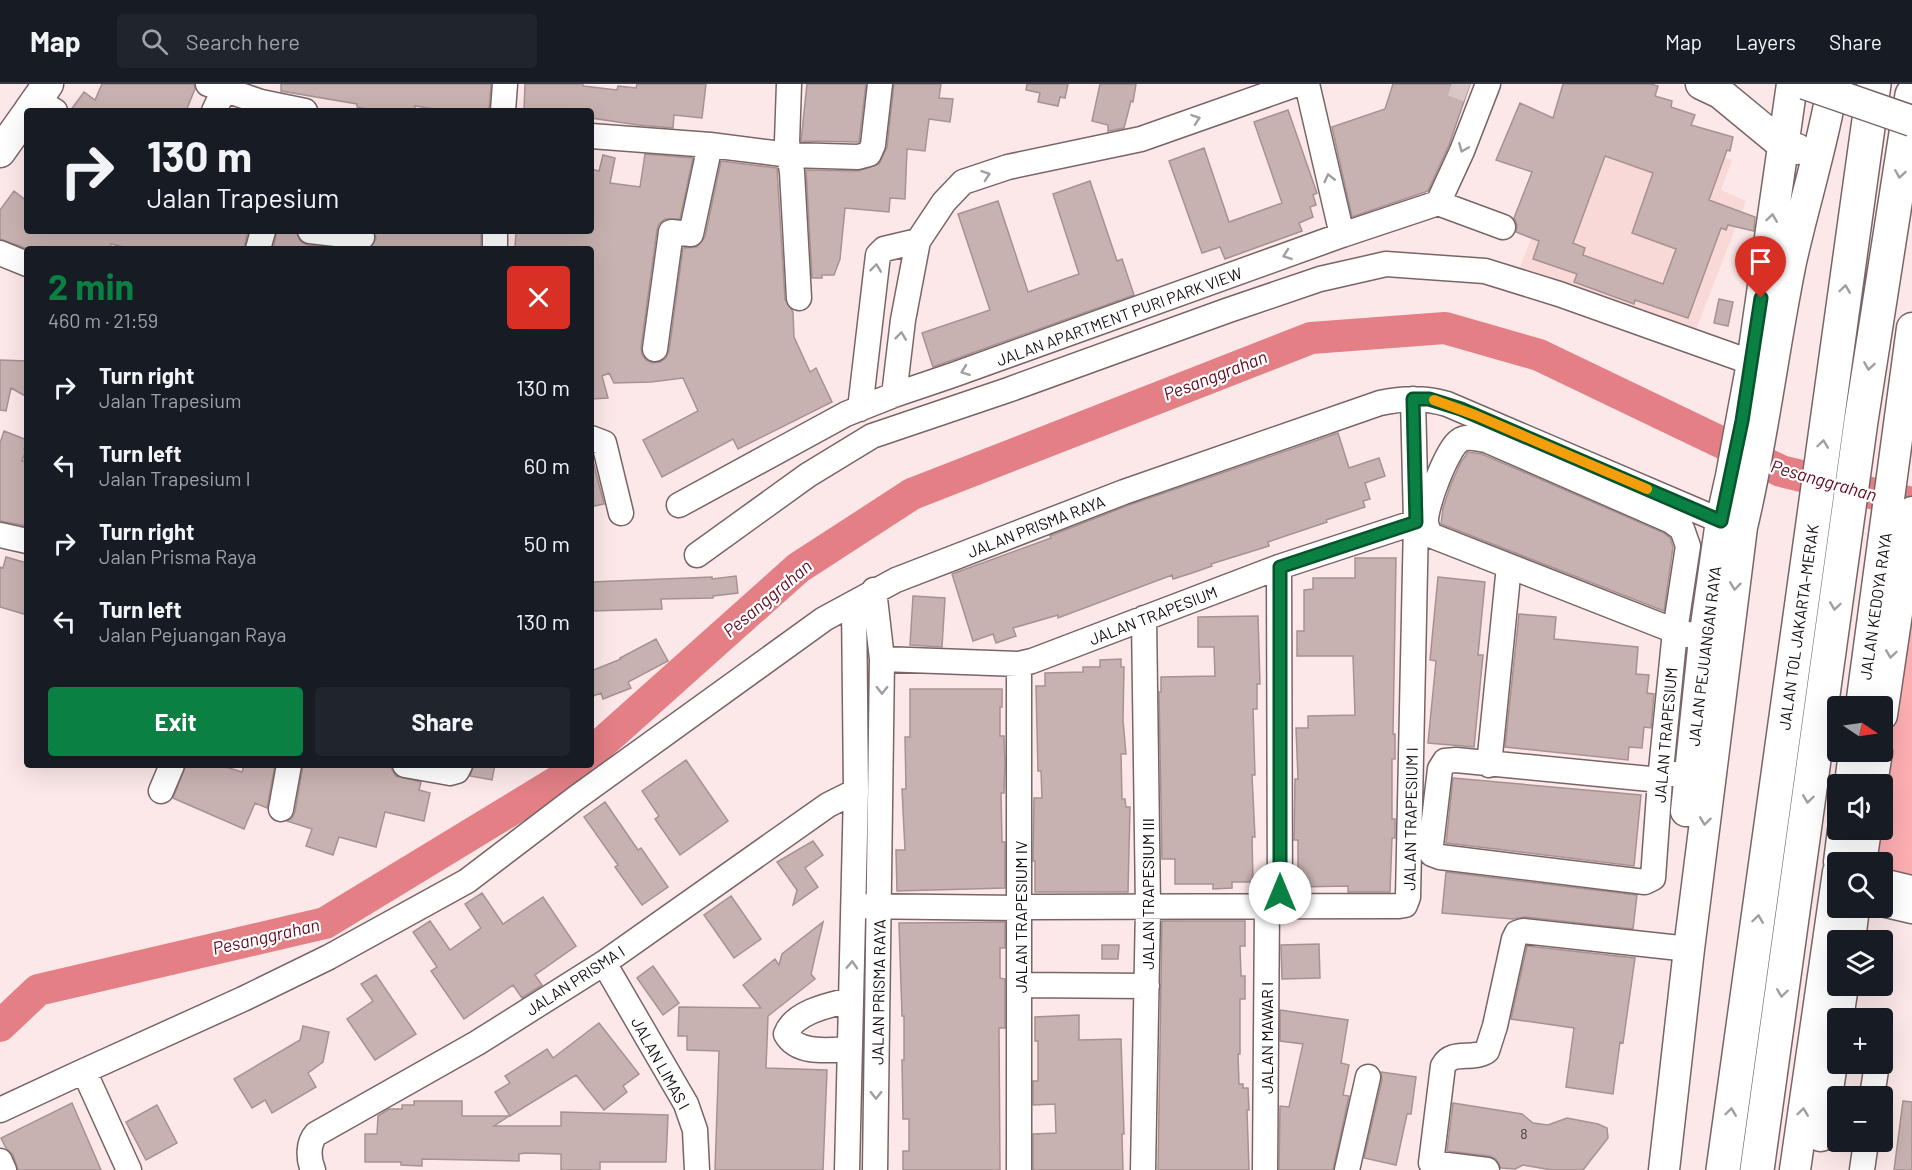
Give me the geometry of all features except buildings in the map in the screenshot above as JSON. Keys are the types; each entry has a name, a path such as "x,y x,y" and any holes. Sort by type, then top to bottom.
{"highway":[{"name":"JALAN TOL JAKARTA–MERAK","path":"1723,1170 1874,84"},
{"name":"JALAN TOL JAKARTA–MERAK","path":"1757,1170 1861,421 1912,95"}],"main road":[{"path":"43,107 67,84"},
{"name":"JALAN PEJUANGAN RAYA","path":"1664,1170 1680,949 1699,784 1732,524 1742,481 1762,366 1782,145 1792,84"},
{"path":"1805,84 1912,120"},
{"name":"JALAN PEJUANGAN RAYA","path":"1762,366 1791,263 1833,84"},
{"path":"1881,84 1912,95"},
{"path":"1719,87 1782,145 1816,155"},
{"path":"0,152 24,127"},
{"path":"0,174 24,143"},
{"name":"JALAN KEDOYA RAYA","path":"1883,696 1894,553 1895,443 1912,328"},
{"name":"JALAN KEDOYA RAYA","path":"1863,696 1894,553 1912,512"},
{"path":"1795,1170 1837,918"},
{"name":"JALAN PEJUANGAN RAYA","path":"1645,1170 1680,949"},
{"path":"1816,1170 1830,1074"}],"street":[{"path":"503,108 505,84"},
{"path":"789,84 787,142 790,155 799,298"},
{"path":"594,136 710,145 790,155 858,157 869,154 873,144 880,84"},
{"path":"894,394 903,320 918,241 944,202 963,182 1008,167 1141,139 1297,84"},
{"path":"1307,84 1342,235"},
{"path":"1478,88 1461,152 1438,203 1503,227"},
{"path":"215,95 291,108"},
{"path":"655,349 671,232 692,234 710,145"},
{"name":"JALAN APARTMENT PURI PARK VIEW","path":"679,505 846,414 894,394 954,375 1342,235 1438,203"},
{"path":"330,234 362,239"},
{"path":"860,410 878,255 884,249 918,241"},
{"path":"0,253 24,263"},
{"path":"697,555 808,475 872,436 1320,279 1386,264 1485,271 1558,294 1762,366"},
{"name":"JALAN PRISMA RAYA","path":"875,1170 882,659 874,590 1124,492 1380,403 1413,399 1429,399 1447,404 1732,524"},
{"name":"JALAN TRAPESIUM I","path":"855,906 1020,908 1399,906 1405,904 1408,897 1423,528 1413,399"},
{"name":"JALAN TRAPESIUM","path":"882,659 1019,664 1032,661 1280,567 1423,528 1426,524 1431,498 1449,453 1457,441 1465,438 1486,440 1671,521 1682,529 1688,546 1675,631 1660,780 1654,873 1649,881 1440,857 1432,854 1431,845 1440,769 1445,761 1456,760 1489,765"},
{"path":"594,439 604,443 621,513"},
{"path":"1423,528 1509,566 1675,631 1716,641"},
{"path":"0,535 24,541"},
{"path":"1509,566 1489,765 1660,780 1668,774 1681,774 1699,784"},
{"name":"JALAN MAWAR I","path":"1265,1170 1274,906 1280,567"},
{"path":"0,1110 243,999 329,957 467,881 576,798 814,626 874,590"},
{"name":"JALAN PRISMA RAYA","path":"847,1170 850,1000 855,906 854,603"},
{"name":"JALAN TRAPESIUM III","path":"1143,1170 1148,907 1144,618"},
{"name":"JALAN TRAPESIUM IV","path":"1019,664 1019,1170"},
{"path":"161,791 171,768"},
{"path":"281,809 288,768"},
{"path":"422,768 450,773 458,771 459,768"},
{"name":"JALAN PRISMA I","path":"313,1170 310,1147 311,1139 316,1134 477,1043 604,963 828,805 856,791"},
{"path":"1893,884 1912,888"},
{"path":"1893,907 1912,911"},
{"path":"1486,1170 1428,1166 1443,1066 1446,1059 1454,1056 1479,1055 1487,1051 1495,1026 1514,939 1518,933 1680,949"},
{"name":"JALAN LIMAS I","path":"604,963 686,1104 695,1130 697,1170"},
{"path":"1020,985 1147,986"},
{"path":"850,1000 801,1017 788,1029 786,1034 789,1041 798,1046 817,1050 850,1049"},
{"path":"84,1071 129,1170"},
{"path":"1347,1170 1368,1077"},
{"path":"1862,1170 1865,1152"},
{"path":"0,1161 4,1170"}],"shaded area":[{"path":"1584,107 1732,160 1721,190 1746,201 1693,337 1518,272"},
{"path":"1912,571 1912,876 1893,871 1893,852 1877,852 1879,840 1893,840 1893,774 1887,774 1889,762 1893,762 1893,727"}],"waterway":[{"name":"Pesanggrahan","path":"594,750 798,568 912,494 1311,338 1445,328 1539,355 1781,471 1912,503"},
{"name":"Pesanggrahan","path":"0,1026 38,990 325,923 565,777 575,768"}],"tunnel":[{"path":"1452,84 1468,90"}],"slow traffic":[{"path":"1434,400 1475,415 1647,489"}],"route":[{"path":"1280,893 1280,567 1416,522 1413,399 1429,399 1461,409 1721,521 1742,421 1761,298"}]}
